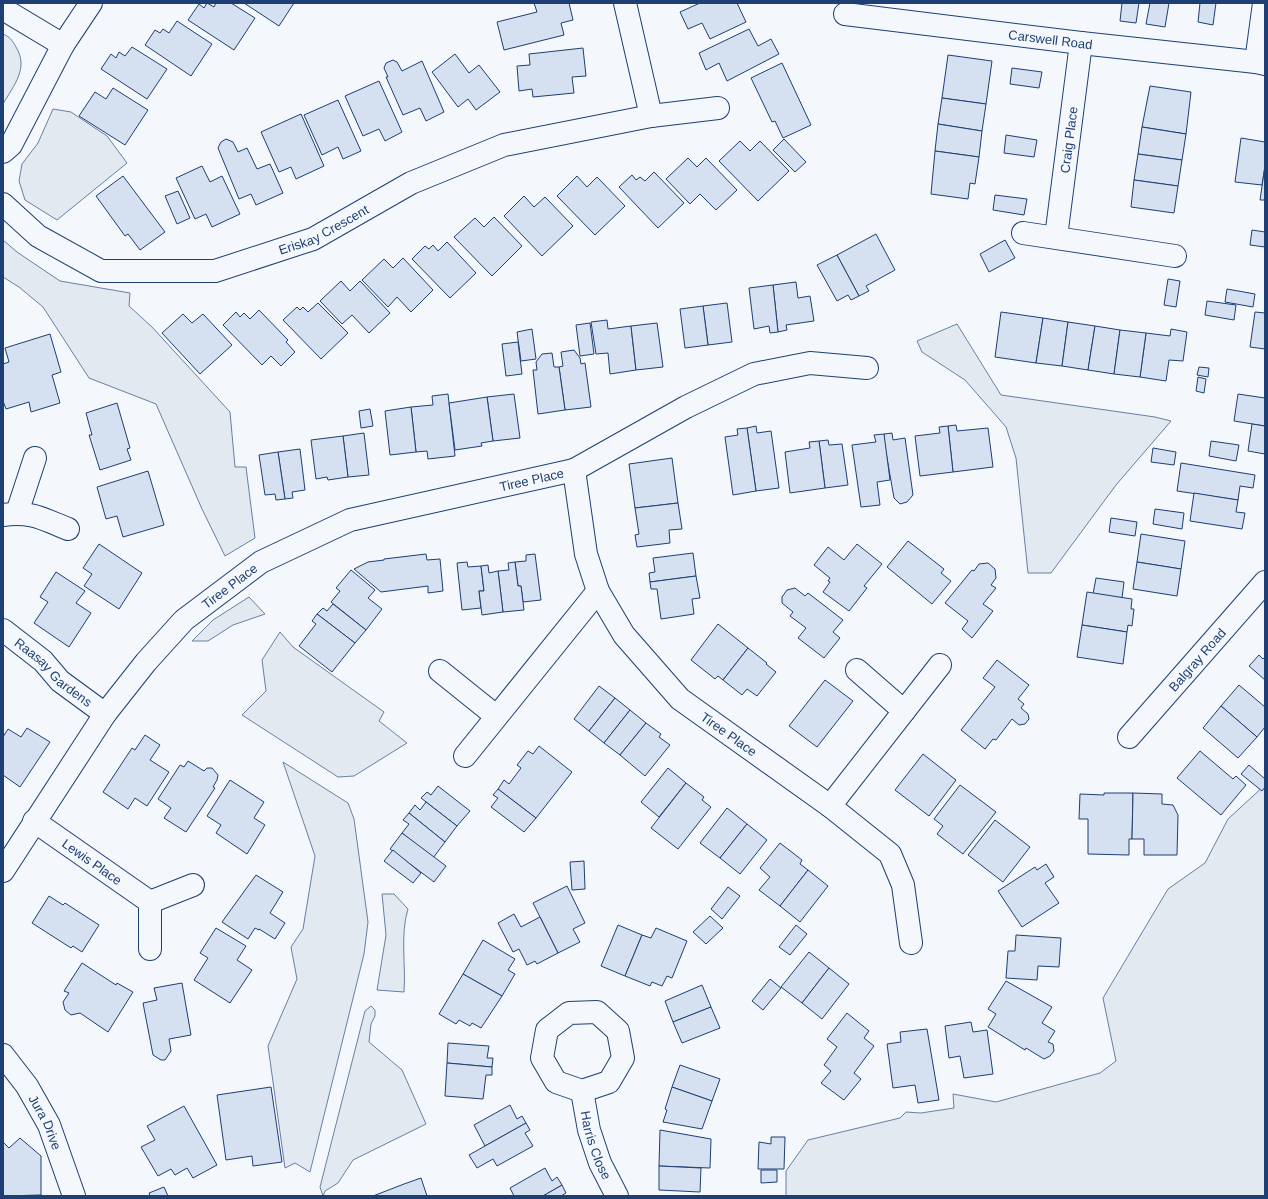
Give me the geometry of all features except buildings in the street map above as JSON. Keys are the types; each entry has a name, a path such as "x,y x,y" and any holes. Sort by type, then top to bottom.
{"street":[{"path":"3,152 11,145 63,45 91,3"},
{"path":"625,3 651,116"},
{"path":"1260,63 1264,3"},
{"path":"3,9 63,45"},
{"name":"Carswell Road","path":"846,14 1260,63"},
{"name":"Craig Place","path":"1056,237 1082,43"},
{"name":"Eriskay Crescent","path":"3,204 38,236 102,271 215,271 313,239 411,184 504,145 651,116 718,108"},
{"path":"1023,233 1175,256"},
{"name":"Tiree Place","path":"3,871 105,714 146,662 184,620 261,562 350,520 574,470 686,407 754,374 810,363 868,368"},
{"path":"35,458 10,514 30,514 68,529"},
{"name":"Tiree Place","path":"574,470 586,554 598,591 624,636 680,699 830,806 890,854 903,885 911,943"},
{"name":"Balgray Road","path":"1129,737 1265,582"},
{"path":"465,756 598,591"},
{"name":"Raasay Gardens","path":"3,630 43,661 60,681 105,714"},
{"path":"830,806 940,665"},
{"path":"857,670 904,711"},
{"path":"440,671 496,716"},
{"name":"Lewis Place","path":"34,822 150,902"},
{"path":"150,949 150,902 193,885"},
{"name":"Jura Drive","path":"3,1055 27,1086 49,1125 74,1196"},
{"name":"Harris Close","path":"582,1091 589,1130 600,1163 617,1196"}],"shaded area":[{"path":"3,34 13,42 20,55 21,62 15,83 3,104"},
{"path":"53,109 71,112 107,136 127,163 57,220 25,200 19,181 22,164 38,143"},
{"path":"3,240 17,252 60,281 130,293 129,306 152,327 230,412 235,467 246,467 255,538 225,556 202,509 156,404 89,378 43,307 19,287 3,277"},
{"path":"957,324 1001,395 1155,417 1171,421 1116,485 1051,573 1028,573 1016,458 1006,427 965,380 922,352 917,341"},
{"path":"249,597 265,614 233,625 208,641 192,641 213,620"},
{"path":"280,632 293,647 384,712 379,721 407,743 354,776 338,777 242,715 266,691 262,660"},
{"path":"283,762 348,803 354,819 368,922 364,954 310,1172 295,1163 285,1168 268,1046 297,979 291,947 303,929 315,856"},
{"path":"1265,785 1265,1196 786,1196 786,1171 808,1140 900,1118 906,1112 921,1113 954,1108 953,1094 996,1102 1100,1073 1116,1061 1103,998 1168,889 1205,863 1228,819"},
{"path":"382,894 394,894 408,909 404,929 404,992 377,990 386,935"},
{"path":"371,1006 375,1010 375,1016 371,1024 369,1042 402,1070 426,1124 353,1160 338,1183 325,1191 323,1196 320,1187 365,1011"}]}
